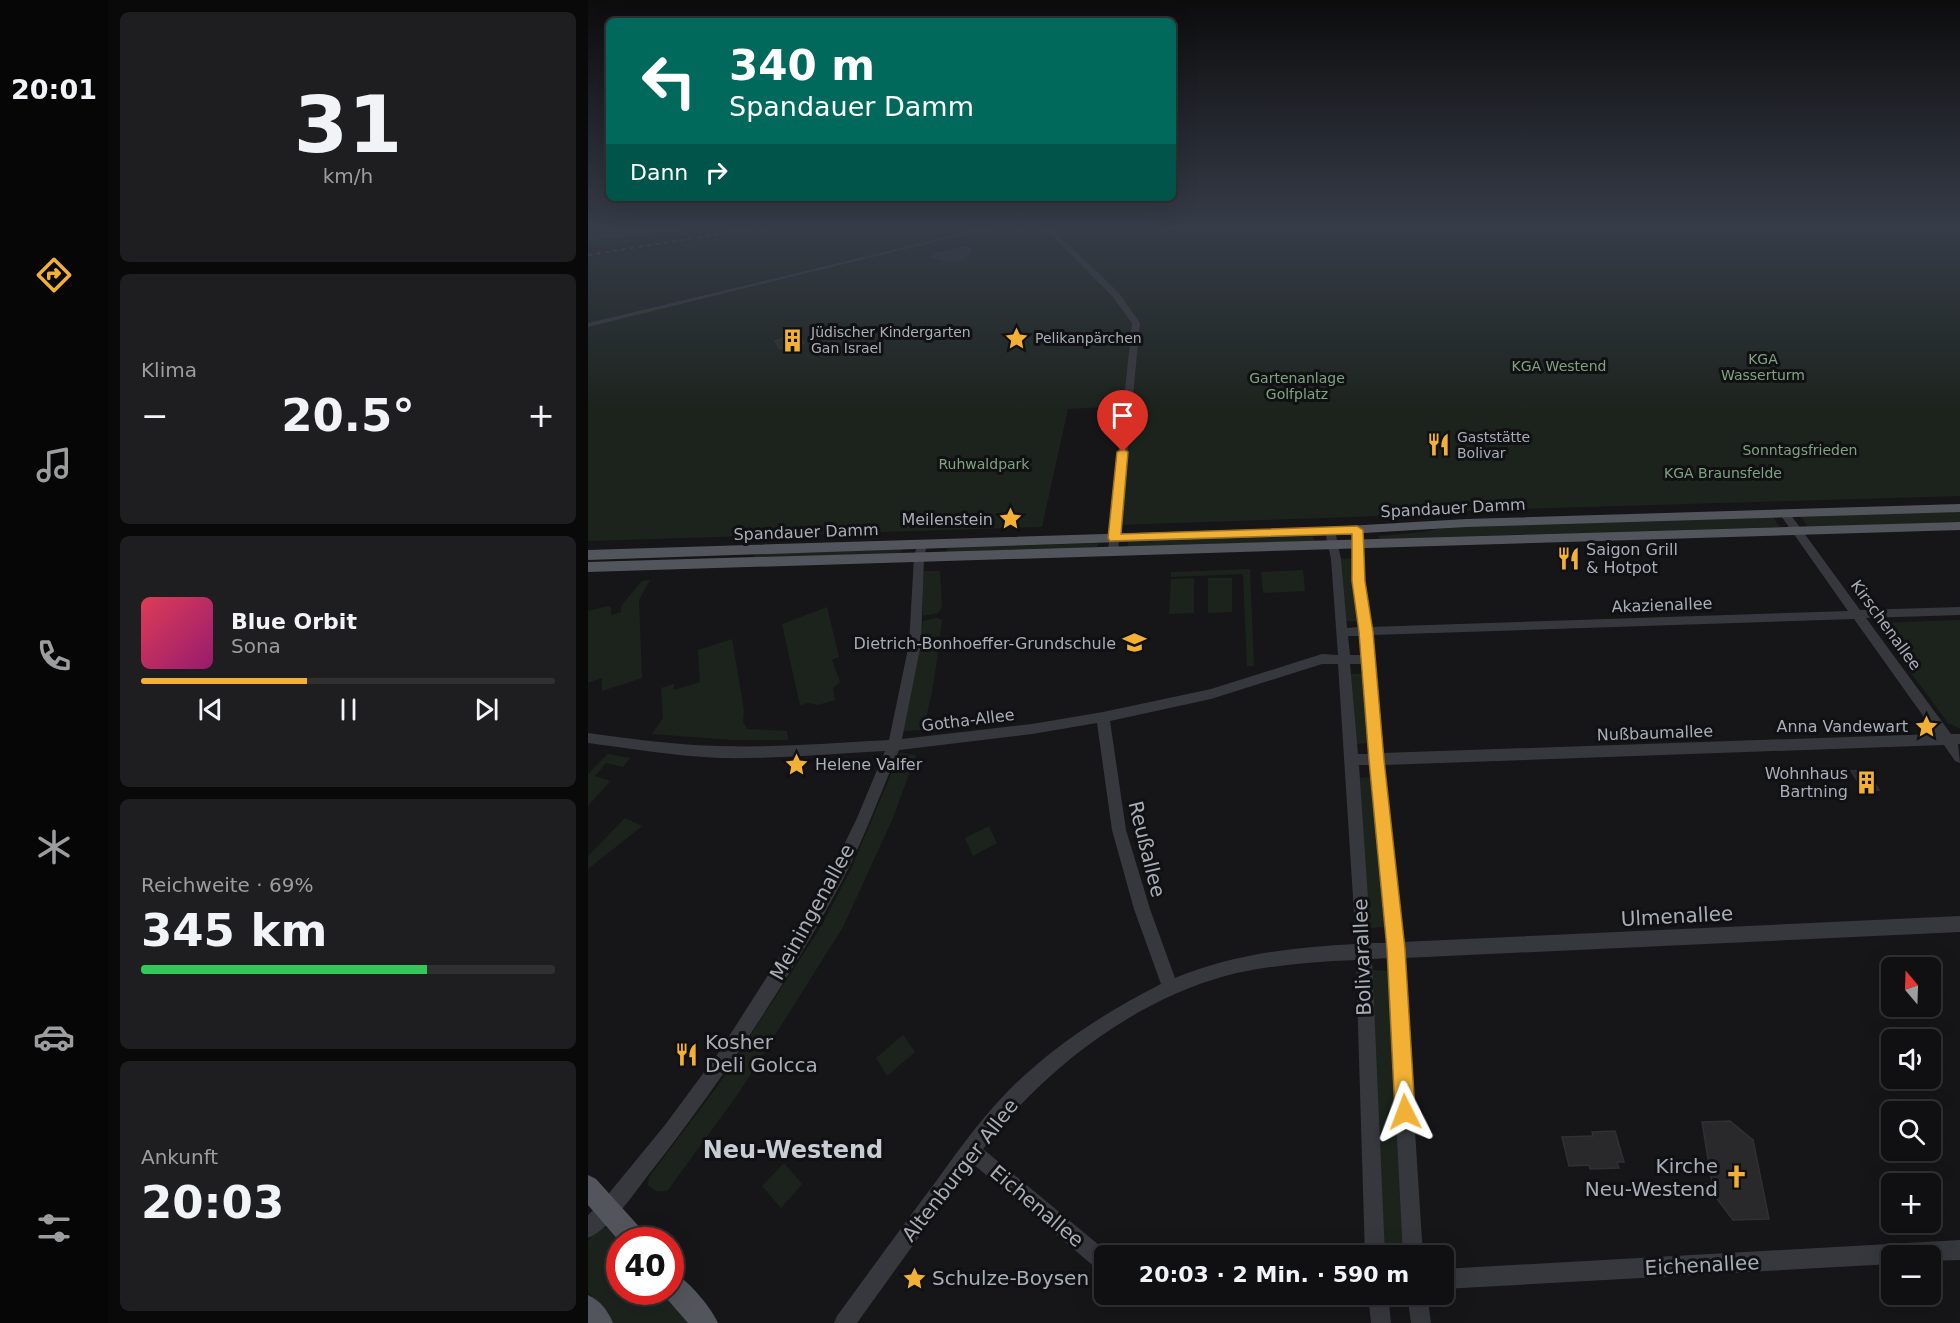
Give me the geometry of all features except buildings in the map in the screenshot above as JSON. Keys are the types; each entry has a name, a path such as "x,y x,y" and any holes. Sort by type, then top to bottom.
{"main road":[{"name":"Spandauer Damm","path":"588,567 921,551 1331,538 1466,523 1960,508"},
{"name":"Spandauer Damm","path":"1358,536 1797,531 1960,526"},
{"name":"Spandauer Damm","path":"588,555 921,551"},
{"path":"588,1187 623,1227"},
{"path":"684,1299 705,1323"},
{"path":"588,1308 600,1323"}],"street":[{"path":"588,325 733,290"},
{"path":"1111,290 1136,323 1114,544"},
{"name":"Kirschenallee","path":"1784,513 1858,615 1954,739 1960,757"},
{"name":"Bolivarallee","path":"1358,536 1359,581 1366,632 1376,760 1396,949 1412,1245"},
{"name":"Bolivarallee","path":"1331,538 1342,632 1364,952 1365,1048 1374,1245"},
{"name":"Meiningenallee","path":"588,1228 608,1210 725,1058 830,889 894,745 915,644 921,551"},
{"name":"Akazienallee","path":"1366,632 1960,611"},
{"path":"1342,632 1366,632"},
{"name":"Gotha-Allee","path":"588,738 654,747 730,752 782,752 894,745 1032,729 1103,717 1211,694 1322,659 1344,659"},
{"path":"1344,659 1368,660"},
{"name":"Reußallee","path":"1103,717 1110,779 1127,861 1170,987"},
{"name":"Nußbaumallee","path":"1352,760 1954,739"},
{"name":"Ulmenallee","path":"1364,952 1960,924"},
{"name":"Altenburger Allee","path":"844,1323 970,1150 1008,1104 1061,1055 1127,1010 1170,987 1213,971 1262,959 1364,952"},
{"name":"Eichenallee","path":"970,1150 1094,1254"},
{"name":"Eichenallee","path":"1454,1278 1960,1250"},
{"path":"1379,1305 1381,1323"},
{"path":"1419,1305 1421,1323"}],"green space":[{"path":"588,290 725,290 588,323"},
{"path":"742,290 1960,290 1960,496 1480,510 1355,517 1116,525 1126,406 1068,409 1042,527 588,541 588,327"},
{"path":"1960,511 1960,522 1808,527 1800,516"},
{"path":"1773,517 1780,527 1379,539 1378,536 1424,532 1446,527"},
{"path":"1313,536 1314,541 1128,547 1128,542"},
{"path":"1098,543 1097,547 946,552 948,548"},
{"path":"902,549 901,553 753,558 755,554"},
{"path":"1354,558 1359,621 1345,621 1340,559"},
{"path":"1250,569 1254,666 1247,666 1243,574 1171,577 1171,572"},
{"path":"1303,570 1305,591 1263,593 1261,572"},
{"path":"922,571 940,571 942,607 938,613 923,616"},
{"path":"1194,578 1194,613 1169,614 1171,579"},
{"path":"1208,578 1232,578 1232,612 1208,613"},
{"path":"650,580 639,600 642,678 602,691 602,678 588,683 588,611 608,606 611,608 611,615 621,612 621,606 642,581"},
{"path":"827,607 839,657 832,660 840,682 833,688 835,700 818,705 808,703 800,705 782,624"},
{"path":"937,618 942,620 940,636 921,639 923,621"},
{"path":"1960,620 1959,728 1948,723 1878,628 1880,623"},
{"path":"732,639 744,710 743,722 747,729 787,731 788,740 733,740 652,734 663,718 661,688 674,684 674,690 700,682 698,650"},
{"path":"940,640 924,727 921,730 903,731 921,644"},
{"path":"1349,674 1364,674 1371,743 1354,744"},
{"path":"900,753 916,755 893,818 843,927 740,1091 668,1190 660,1192 655,1190 648,1185 649,1177 719,1084 822,925 851,869"},
{"path":"608,754 630,758 623,767 606,763 595,776 610,781 588,806 588,774"},
{"path":"1373,777 1387,927 1368,928 1357,778"},
{"path":"625,818 642,826 588,869 588,856"},
{"path":"989,826 997,843 973,856 965,838"},
{"path":"1371,970 1390,971 1406,1243 1381,1244"},
{"path":"903,1035 915,1052 887,1076 876,1058"},
{"path":"784,1163 802,1184 781,1208 762,1186"},
{"path":"606,1228 606,1305 675,1305 690,1323 613,1323 588,1292 588,1240 599,1230"}],"place":[{"name":"Pelikanpärchen","path":"1017,338"},
{"name":"Jüdischer Kindergarten Gan Israel","path":"793,340"},
{"name":"Gaststätte Bolivar","path":"1439,445"},
{"name":"Meilenstein","path":"1011,519"},
{"name":"Saigon Grill & Hotpot","path":"1568,558"},
{"name":"Dietrich-Bonhoeffer-Grundschule","path":"1134,643"},
{"name":"Anna Vandewart","path":"1926,726"},
{"name":"Helene Valfer","path":"797,764"},
{"name":"Wohnhaus Bartning","path":"1866,782"},
{"name":"Kosher Deli Golcca","path":"687,1054"},
{"name":"Kirche Neu-Westend","path":"1736,1177"},
{"name":"Schulze-Boysen","path":"914,1278"}],"district":[{"name":"Neu-Westend","path":"793,1150"}],"route":[{"path":"1123,452 1114,538 1357,530 1363,624 1366,632 1376,760 1396,949 1405,1112"}],"park label":[{"name":"KGA Westend","path":"1559,366"},
{"name":"KGA Wasserturm","path":"1763,368"},
{"name":"Gartenanlage Golfplatz","path":"1297,386"},
{"name":"Sonntagsfrieden","path":"1800,450"},
{"name":"Ruhwaldpark","path":"984,464"},
{"name":"KGA Braunsfelde","path":"1723,473"}]}
